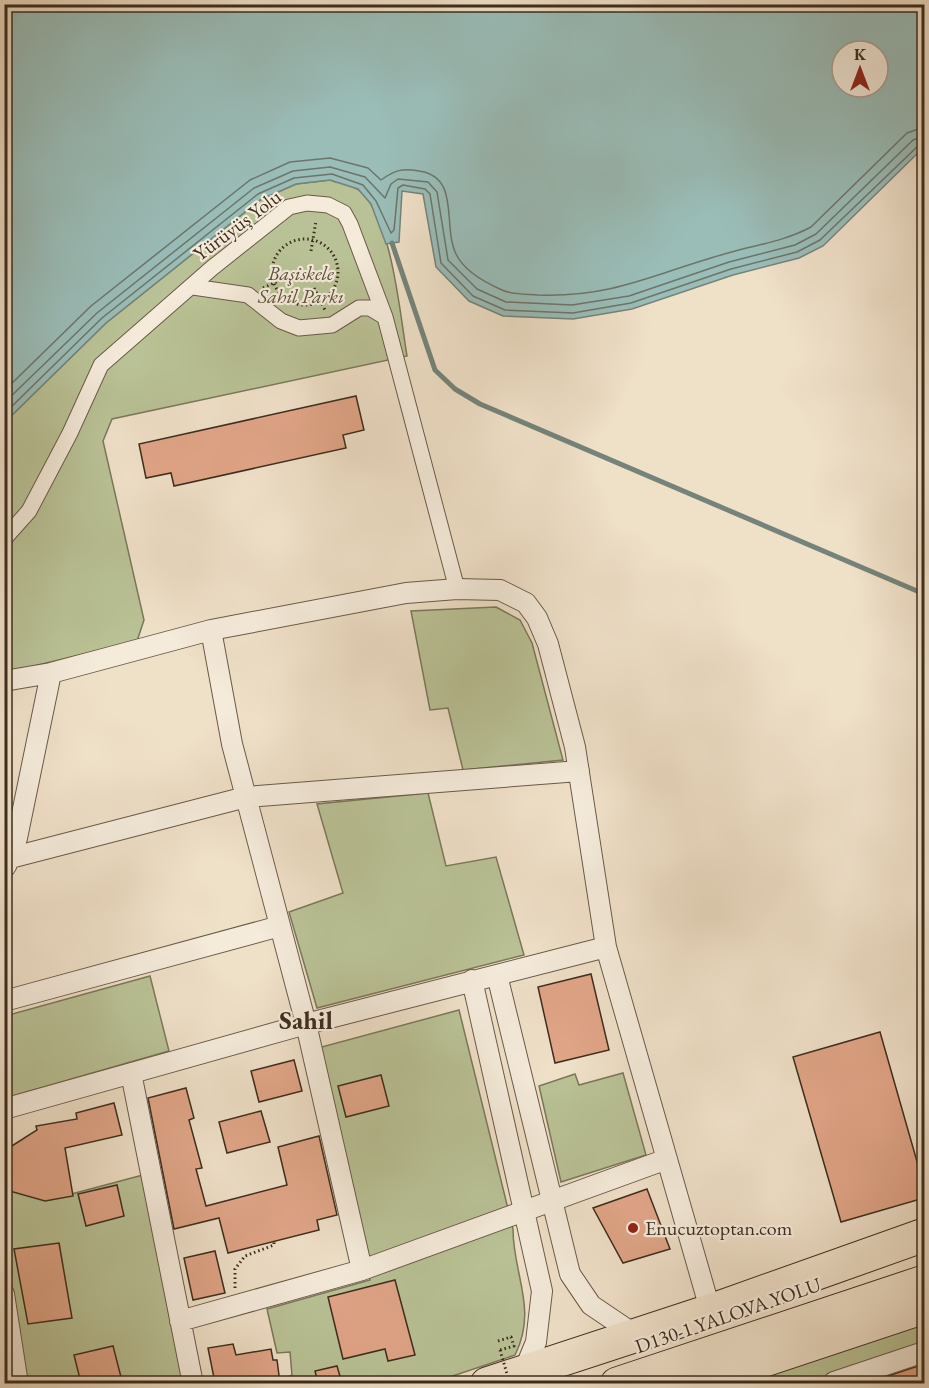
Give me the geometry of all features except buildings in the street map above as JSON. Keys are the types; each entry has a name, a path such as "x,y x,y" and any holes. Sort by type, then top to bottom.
{"highway":[{"path":"487,1383 713,1310 924,1235"},
{"name":"D130-1 YALOVA YOLU","path":"516,1372 924,1249"},
{"path":"617,1383 924,1282"},
{"path":"692,1383 924,1307"}],"street":[{"name":"Yürüyüş Yolu","path":"4,539 29,511 70,433 101,365 193,287 212,268 289,207 307,203 319,204 328,205 344,213 385,317 457,589"},
{"path":"193,287 248,296 281,321 299,328 332,325 359,308 370,308 385,317"},
{"path":"4,681 51,673 211,630 406,593 457,589 500,590 526,603 537,618 576,747 606,947 708,1302 713,1310"},
{"path":"211,630 221,695 306,1024 362,1270"},
{"path":"51,673 7,863 246,797 579,771"},
{"path":"4,1001 280,926"},
{"path":"4,1109 306,1024 606,947"},
{"path":"497,975 566,1263 575,1284 603,1315 634,1334"},
{"path":"472,980 542,1291 536,1342 516,1372"},
{"path":"131,1073 193,1383"},
{"path":"180,1321 362,1270 667,1159"},
{"path":"4,1294 18,1383"},
{"path":"834,1382 924,1352"}],"path":[{"path":"311,251 319,204"},
{"path":"300,240 312,240 329,250 338,269 333,289 320,301 306,305 296,304 286,299 274,283 272,270 280,250 300,240"},
{"path":"248,296 287,277"},
{"path":"314,288 332,325"},
{"path":"239,1305 233,1277 235,1269 245,1256 274,1245 274,1241"},
{"path":"498,1341 511,1337 516,1372"}],"green space":[{"name":"Başiskele Sahil Parkı","path":"330,180 360,191 371,204 380,222 393,268 407,356 112,419 103,441 144,620 137,641 5,673 5,422 106,323 260,200 296,184"},
{"path":"496,607 520,620 532,643 563,760 463,770 448,708 430,710 411,611"},
{"path":"428,793 446,866 496,857 524,955 317,1008 289,912 343,893 317,804"},
{"path":"150,976 169,1051 5,1098 5,1016"},
{"path":"459,1010 513,1229 524,1307 522,1338 515,1355 432,1383 285,1383 284,1379 292,1375 290,1352 277,1353 267,1309 370,1280 318,1048"},
{"path":"623,1073 646,1155 561,1182 539,1086 575,1074 579,1085"},
{"path":"143,1175 184,1383 5,1383 4,1276 12,1274 4,1221 6,1190 49,1200"},
{"path":"924,1316 924,1352 830,1384 708,1384"}],"water":[{"path":"5,4 924,5 924,147 823,246 799,258 733,275 632,309 573,319 503,316 469,301 436,267 423,194 402,191 399,242 386,244 371,204 358,189 330,180 296,184 260,200 106,323 5,422"}],"waterway":[{"path":"392,243 435,370 455,389 480,404 924,594"}],"place":[{"name":"Enucuztoptan.com","path":"633,1228"}],"district":[{"name":"Sahil","path":"306,1020"}]}
